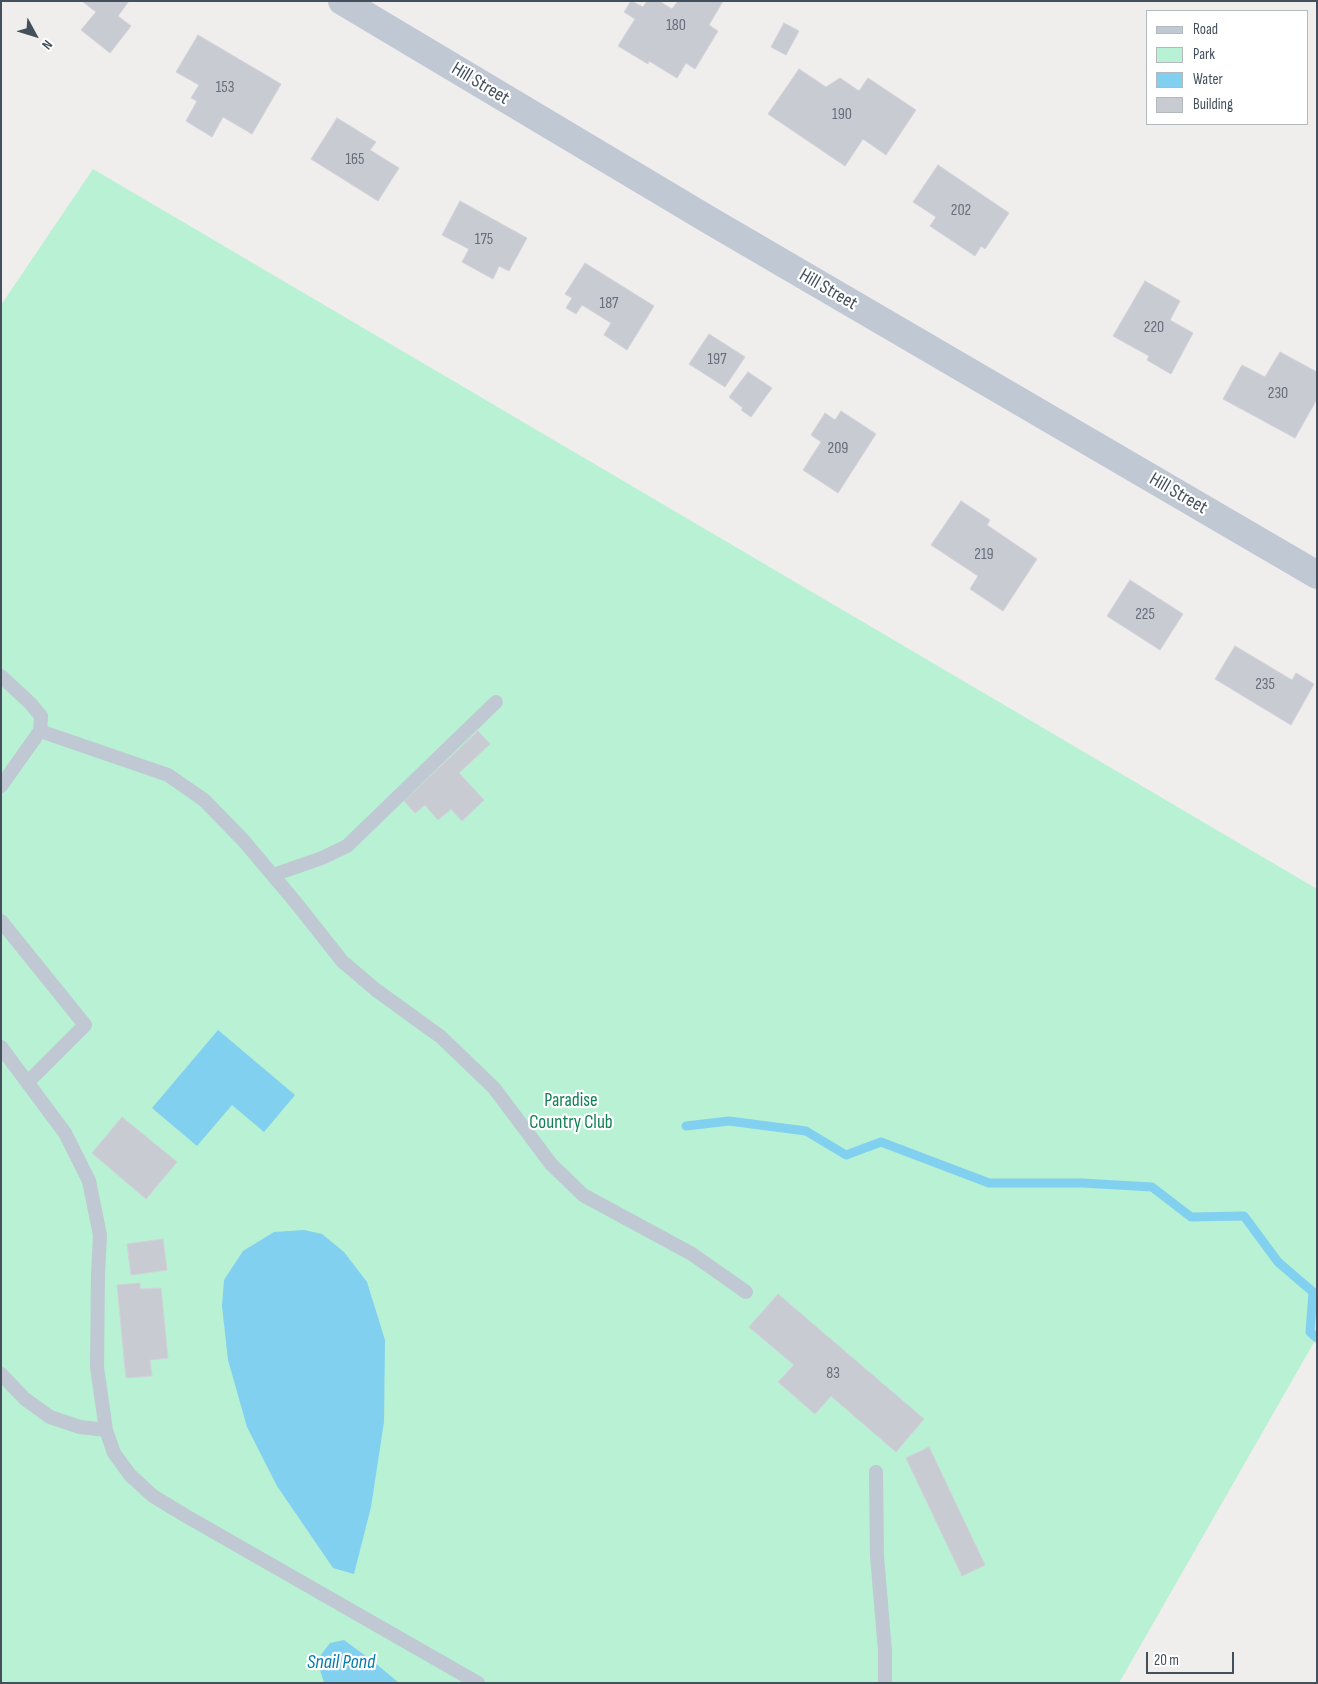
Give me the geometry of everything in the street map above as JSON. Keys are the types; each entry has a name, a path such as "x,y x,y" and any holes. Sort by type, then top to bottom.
{"street":[{"name":"Hill Street","path":"342,1 692,210 1317,575"}],"lane":[{"path":"1,676 41,716 40,731 1,786"},
{"path":"273,875 322,858 347,846 496,702"},
{"path":"40,731 168,775 204,800 243,840 342,961 376,990 441,1037 494,1088 551,1164 583,1195 692,1254 746,1292"},
{"path":"1,922 85,1025 28,1082"},
{"path":"1,1047 65,1133 89,1181 100,1235 97,1367 106,1430 114,1453 130,1475 153,1496 202,1526 478,1683"},
{"path":"1,1374 25,1399 50,1417 80,1427 106,1430"},
{"path":"876,1472 877,1556 885,1651 885,1683"}],"green space":[{"name":"Paradise Country Club","path":"93,169 1317,889 1317,1337 1119,1683 1,1683 1,305"}],"water":[{"path":"218,1030 295,1095 264,1132 232,1105 197,1146 152,1108"},
{"path":"304,1230 322,1234 344,1252 367,1282 385,1340 384,1422 371,1507 354,1574 333,1568 277,1486 247,1427 228,1360 222,1306 224,1280 243,1251 274,1232"},
{"name":"Snail Pond","path":"344,1640 399,1683 324,1683 317,1660 330,1643"}],"building":[{"path":"82,1 129,1 118,16 131,26 110,53 81,30 96,12"},
{"path":"631,1 643,7 647,1 659,1 672,9 678,1 723,1 709,25 718,31 695,69 686,63 677,78 649,61 648,64 618,46 635,19 624,12"},
{"path":"784,23 799,31 786,55 771,47"},
{"path":"198,35 281,84 252,134 223,117 212,137 186,121 197,101 191,98 199,85 176,72"},
{"path":"799,69 826,87 840,78 859,91 868,78 916,110 886,155 863,139 845,166 768,114"},
{"path":"337,118 376,142 370,150 399,168 378,201 311,159"},
{"path":"938,165 1009,213 985,249 981,246 975,256 930,226 936,217 913,202"},
{"path":"460,201 527,238 509,271 499,266 493,279 462,262 469,249 442,235"},
{"path":"585,263 654,306 627,350 604,335 611,323 582,305 576,314 566,308 572,298 565,294"},
{"path":"1145,281 1180,301 1170,320 1193,333 1171,374 1147,360 1149,356 1113,336"},
{"path":"709,334 745,357 725,387 689,364"},
{"path":"1280,352 1317,372 1317,399 1295,438 1223,399 1242,365 1265,377"},
{"path":"748,372 772,388 751,417 741,410 743,408 729,397"},
{"path":"841,411 876,434 838,493 803,470 821,442 811,435 825,413 835,420"},
{"path":"961,501 990,520 987,525 1037,559 1003,611 970,589 978,576 931,545"},
{"path":"1130,580 1183,614 1160,650 1107,616"},
{"path":"1235,646 1292,680 1296,673 1314,684 1291,725 1215,679"},
{"path":"478,731 490,744 459,773 484,800 462,821 451,809 438,820 425,805 415,813 404,801"},
{"path":"122,1117 177,1162 146,1199 92,1153"},
{"path":"163,1239 167,1270 131,1275 127,1244"},
{"path":"140,1283 140,1289 161,1288 168,1358 150,1360 152,1376 126,1378 117,1285"},
{"path":"778,1294 924,1419 896,1452 831,1396 815,1414 778,1382 794,1365 749,1327"},
{"path":"929,1447 985,1565 962,1576 906,1458"}],"waterway":[{"path":"686,1126 729,1121 806,1131 846,1155 881,1142 989,1183 1082,1183 1152,1187 1191,1217 1244,1216 1278,1262 1313,1292 1310,1332 1317,1338"}]}
